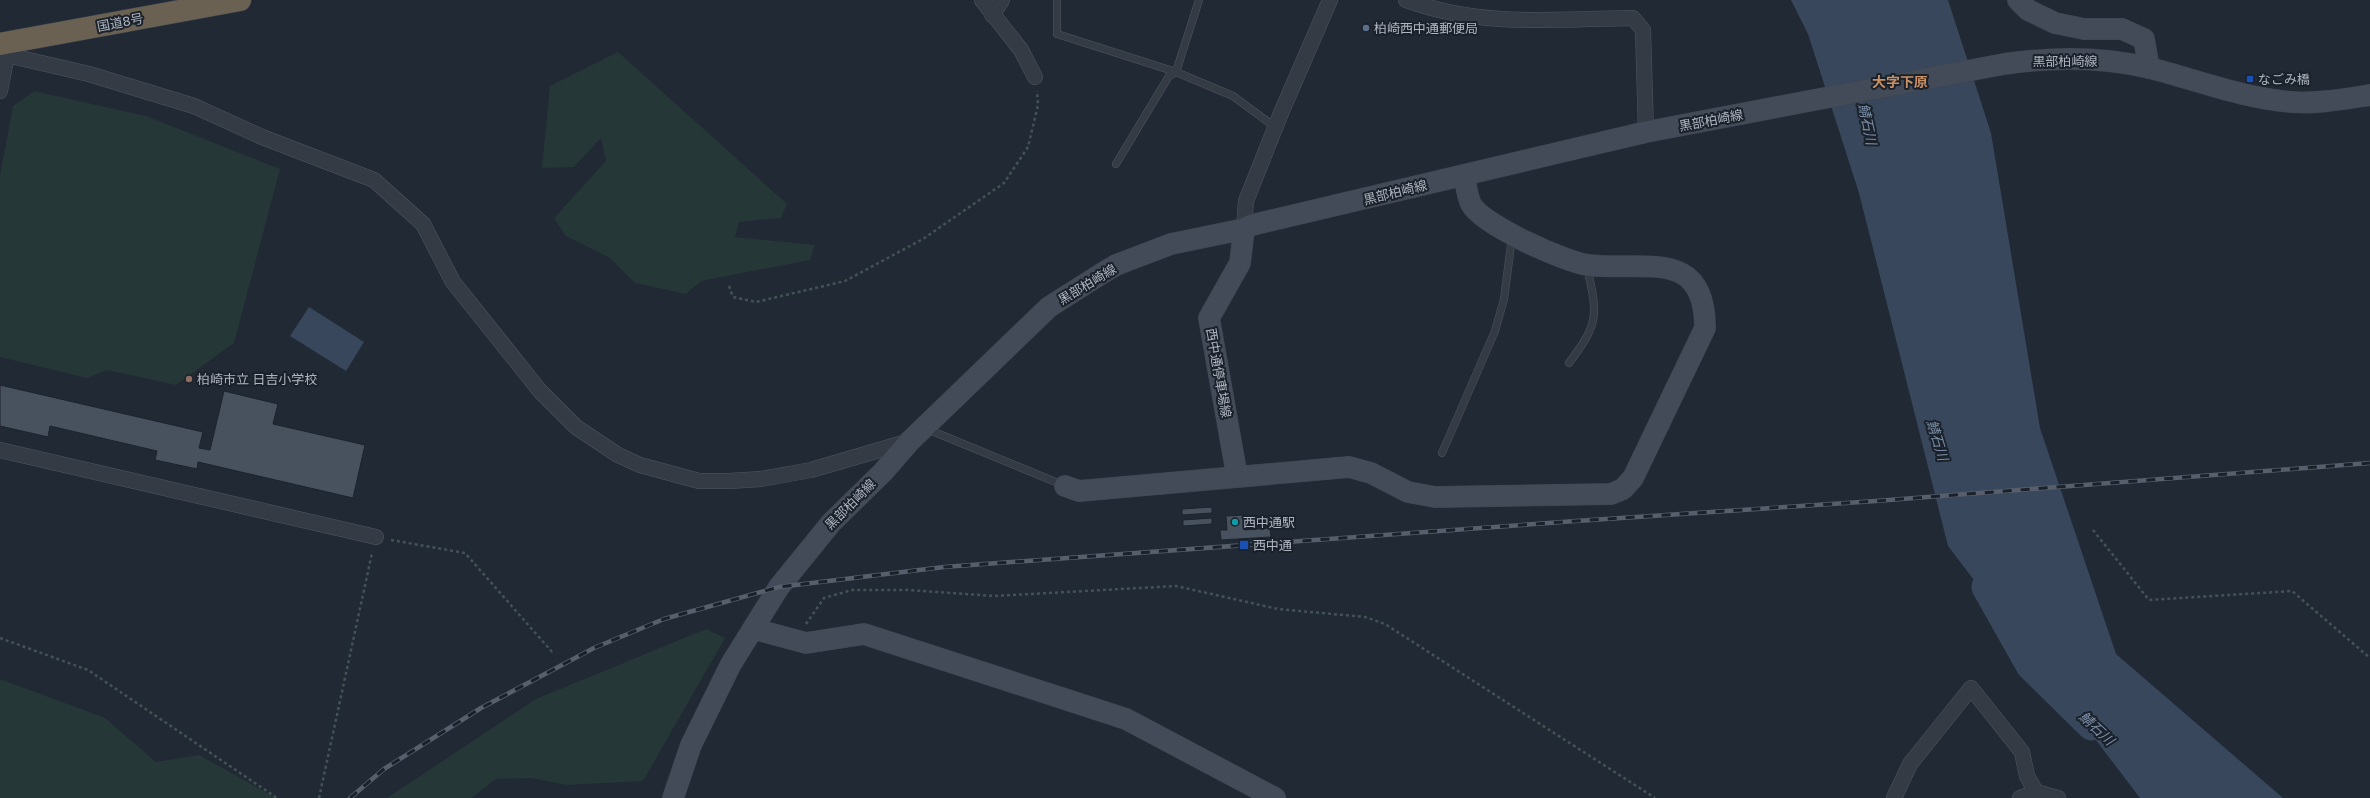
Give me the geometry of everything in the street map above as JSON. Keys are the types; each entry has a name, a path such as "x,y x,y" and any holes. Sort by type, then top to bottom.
{"highway":[{"name":"国道8号","path":"4,47 240,0"}],"main road":[{"path":"2018,0 2028,10 2055,23 2084,29 2122,29 2144,39 2149,68"},
{"name":"黒部柏崎線","path":"673,798 691,745 731,664 779,587 820,536 917,434 1049,307 1116,265 1171,244 1244,229 1252,225 1646,132 1966,69 2041,59 2105,61 2149,68 2226,91 2292,102 2326,102 2370,95"},
{"path":"1065,486 1079,491 1349,467 1371,473 1408,492 1436,497 1611,494 1623,488 1634,478 1705,328 1705,309 1698,287 1679,272 1664,266 1611,267 1586,265 1548,252 1512,235 1479,215 1470,204 1464,175"},
{"name":"西中通停車場線","path":"1237,476 1209,318 1240,263 1244,229"},
{"path":"754,629 806,643 864,634 1080,704 1126,719 1275,798"}],"street":[{"path":"982,0 992,15 1021,50 1035,77"},
{"path":"992,15 1002,0"},
{"path":"1244,229 1246,201 1275,127 1330,0"},
{"path":"1406,0 1428,8 1481,19 1524,21 1633,18 1643,30 1646,132"},
{"path":"0,91 4,47 194,106 262,136 374,180 423,224 453,282 540,391 576,427 618,456 640,465 699,481 760,479 810,470 917,434"},
{"path":"0,450 376,537"},
{"path":"1894,798 1910,764 1971,688 2022,752 2026,776 2036,792"},
{"path":"2020,798 2036,792 2058,798"}],"lane":[{"path":"1057,0 1056,34 1176,72 1233,96 1275,127"},
{"path":"1116,164 1169,76 1176,72 1199,0"},
{"path":"1442,453 1495,331 1504,299 1512,235"},
{"path":"1569,363 1593,326 1595,305 1586,265"},
{"path":"917,434 1065,486"}],"path":[{"path":"729,286 733,297 756,302 845,281 923,239 1004,183 1028,147 1038,105 1035,77"},
{"path":"2093,530 2149,600 2292,591 2370,658"},
{"path":"319,798 376,537 465,553 553,653"},
{"path":"806,643 803,631 810,615 824,598 852,590 908,590 994,596 1176,586 1278,609 1365,617 1385,624 1655,798"},
{"path":"0,638 88,670 277,798"}],"shaded area":[{"path":"618,52 787,204 781,218 739,222 735,237 815,245 810,260 701,281 686,294 635,283 610,258 566,236 554,218 606,161 601,138 574,167 542,168 550,86"},
{"path":"34,91 146,116 280,169 234,343 176,385 107,370 87,378 0,357 0,175 13,106"},
{"path":"706,629 725,638 643,781 566,785 531,778 496,779 471,798 387,798 536,699"},
{"path":"0,679 105,718 156,762 199,755 276,798 0,798"}],"water":[{"path":"1791,0 1948,0 1991,133 2040,428 2116,654 2283,798 2140,798 1948,546 1859,193 1808,34"},
{"path":"309,307 364,342 346,371 290,336"}],"building":[{"path":"0,385 203,432 199,448 210,450 224,391 278,404 273,424 365,445 353,498 198,462 197,469 155,460 157,451 50,426 48,437 0,426"},
{"path":"1212,507 1212,513 1182,515 1182,509"},
{"name":"西中通駅","path":"1244,515 1245,530 1270,528 1271,537 1221,540 1220,530 1227,530 1226,516"},
{"path":"1212,518 1212,524 1183,526 1183,520"}],"waterway":[{"name":"鯖石川","path":"1987,587 2031,665 2092,725"}],"railway":[{"path":"350,798 384,769 481,708 594,648 664,619 779,587 944,567 1576,521 1876,501 2370,463"}],"place":[{"name":"柏崎西中通郵便局","path":"1366,28"},
{"name":"なごみ橋","path":"2250,79"},
{"name":"柏崎市立 日吉小学校","path":"189,379"},
{"name":"西中通駅","path":"1235,522"},
{"name":"西中通","path":"1244,545"}],"district":[{"name":"大字下原","path":"1900,81"}]}
